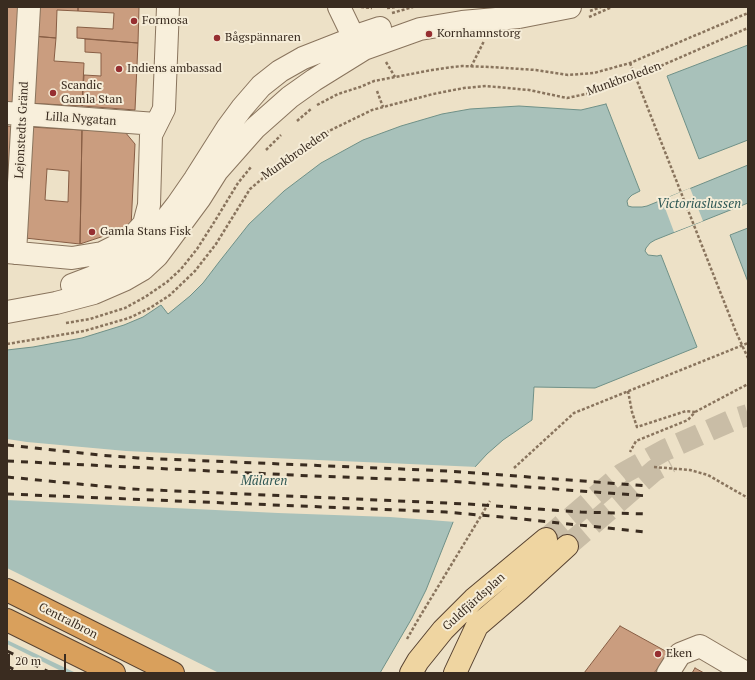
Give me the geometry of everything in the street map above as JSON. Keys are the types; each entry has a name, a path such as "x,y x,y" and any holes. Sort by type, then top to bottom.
{"highway":[{"name":"Centralbron","path":"7,590 173,673"},
{"path":"7,620 114,673"}],"main road":[{"name":"Guldfjärdsplan","path":"411,673 418,661 442,630 474,599 546,539"},
{"name":"Guldfjärdsplan","path":"455,673 477,626 567,546"}],"street":[{"name":"Lejonstedts Gränd","path":"11,253 15,114 29,7"},
{"path":"11,253 72,258 102,253 122,244 134,235 144,224 149,205 151,134 164,109 168,7"},
{"path":"339,7 354,38"},
{"path":"7,300 58,290 93,277 138,249 159,228 177,205 242,108 262,86 280,71 303,58 359,35 422,14 469,7"},
{"path":"7,312 56,303 94,293 124,280 143,269 157,256 200,198 217,171 255,128 290,96 364,49 420,29 462,22 519,17 570,7"},
{"name":"Lilla Nygatan","path":"15,114 156,124"},
{"path":"668,673 680,654 700,646 746,673"}],"path":[{"path":"605,10 612,7"},
{"path":"296,122 316,105 338,94 374,81 432,70 462,66 536,70 568,75 594,74 630,63 748,13"},
{"name":"Munkbroleden","path":"7,344 84,331 129,318 150,308 170,295 195,271 216,244 250,189 300,149 329,131 372,110 433,94 464,88 486,86 529,90 566,98 600,91 636,77 748,28"},
{"path":"472,67 484,41 488,38"},
{"path":"385,58 395,77"},
{"path":"630,63 741,346 748,358"},
{"path":"377,91 383,107"},
{"name":"Munkbroleden","path":"262,153 285,131"},
{"name":"Munkbroleden","path":"60,325 90,319 125,308 167,282 181,269 196,249 238,183 252,165"},
{"path":"514,468 574,413 748,343"},
{"path":"630,452 636,441 688,420 695,412 748,384"},
{"path":"628,391 632,412 637,427 686,411 695,412"},
{"path":"654,467 690,470 708,475 748,498"},
{"path":"404,646 419,618 490,501"}],"water":[{"path":"748,45 748,140 699,159 667,76"},
{"name":"Mälaren","path":"606,104 640,191 629,198 627,201 628,206 647,206 748,165 748,203 655,240 650,243 645,251 648,255 661,255 697,347 595,388 534,387 532,420 503,440 475,467 426,590 412,618 380,673 7,673 7,350 82,338 124,325 143,317 161,305 168,314 203,283 249,224 284,191 321,163 363,140 401,126 442,114 470,109 519,106 581,110"},
{"path":"748,228 748,282 730,235"}],"pier":[{"path":"690,188 703,221 674,232 662,200"},
{"path":"7,439 126,451 478,467 456,522 390,517 7,500"},
{"path":"7,568 219,673 76,673 7,640"},
{"path":"7,644 65,673 7,673"}],"building":[{"path":"7,7 23,7 17,103 7,102"},
{"path":"34,7 78,7 78,11 57,10 56,38 32,36"},
{"path":"78,7 139,7 138,43 77,38 77,27 113,29 114,13 78,11"},
{"path":"32,36 56,38 54,61 84,63 82,106 27,103"},
{"path":"85,39 138,43 135,110 82,106 84,75 101,76 101,53 85,52"},
{"path":"7,126 16,127 7,236"},
{"path":"30,127 82,130 80,244 25,238","holes":["47,169 69,171 68,202 45,200"]},
{"path":"82,130 125,132 135,144 131,227 80,244"},
{"path":"620,626 669,653 654,673 584,673"},
{"path":"695,668 704,673 692,673"}],"tunnel":[{"path":"546,539 622,474 665,450 735,419 748,415"},
{"path":"567,546 655,470 670,462"}],"railway":[{"path":"7,445 138,458 449,471 649,486"},
{"path":"7,461 447,481 648,496"},
{"path":"7,477 131,489 467,504 581,512 647,514"},
{"path":"7,494 446,512 646,532"},
{"path":"7,651 51,673"},
{"path":"7,666 21,673"}],"place":[{"name":"Formosa","path":"134,21"},
{"name":"Kornhamnstorg","path":"429,34"},
{"name":"Bågspännaren","path":"217,38"},
{"name":"Indiens ambassad","path":"119,69"},
{"name":"Scandic Gamla Stan","path":"53,93"},
{"name":"Gamla Stans Fisk","path":"92,232"},
{"name":"Eken","path":"658,654"}],"water label":[{"name":"Victoriaslussen","path":"699,204"}]}
